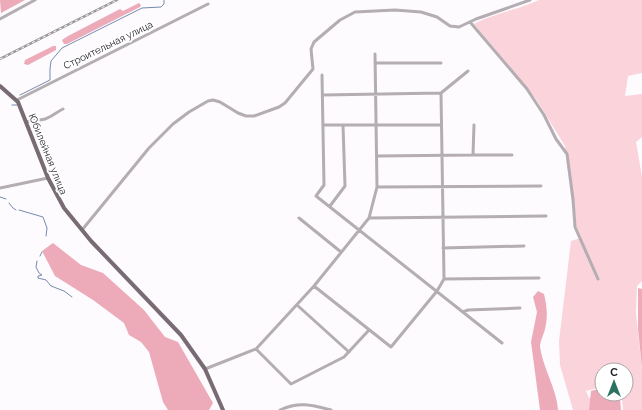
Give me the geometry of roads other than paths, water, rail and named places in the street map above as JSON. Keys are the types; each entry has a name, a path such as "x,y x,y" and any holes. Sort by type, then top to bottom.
{"main road":[{"name":"Юбилейная улица","path":"0,86 17,100 48,178 61,205 82,230 191,346 205,369 223,410"}],"street":[{"path":"0,19 34,0"},
{"path":"82,230 149,148 173,124 189,112 208,101 213,100 220,102 246,116 254,116 282,105 313,69 310,49 314,42 346,16 359,11 398,10 421,12 432,15 452,27 461,27 482,16 530,0"},
{"name":"Строительная улица","path":"17,100 208,4"},
{"path":"470,22 528,89 544,115 556,139 567,154 575,227 598,280"},
{"path":"205,369 256,349 314,286 369,218 377,187 375,54"},
{"path":"375,63 441,63"},
{"path":"323,95 441,94 468,71"},
{"path":"322,75 324,185 316,196 502,343"},
{"path":"314,286 391,347 437,291 444,279 441,94"},
{"path":"26,122 33,119 46,119 63,109"},
{"path":"323,125 441,125"},
{"path":"330,206 345,186 343,125"},
{"path":"473,155 474,125"},
{"path":"377,156 512,155"},
{"path":"0,188 48,178"},
{"path":"377,187 541,186"},
{"path":"369,218 546,216"},
{"path":"299,218 341,252"},
{"path":"443,248 524,246"},
{"path":"444,279 539,278"},
{"path":"297,305 349,352"},
{"path":"463,312 468,310 520,308"},
{"path":"256,349 291,384 344,358 369,330"},
{"path":"280,410 305,404 331,410"}],"waterway":[{"path":"20,95 50,80 51,61 62,48 142,8 161,7 164,4 164,0"},
{"path":"12,105 17,105"},
{"path":"0,197 6,199"},
{"path":"9,203 16,210"},
{"path":"19,210 43,217 47,228 46,236"},
{"path":"40,256 42,252"},
{"path":"37,261 36,267 42,275 38,276 38,278 46,280 51,286 64,291 72,297"}],"railway":[{"path":"0,59 117,0"}]}
